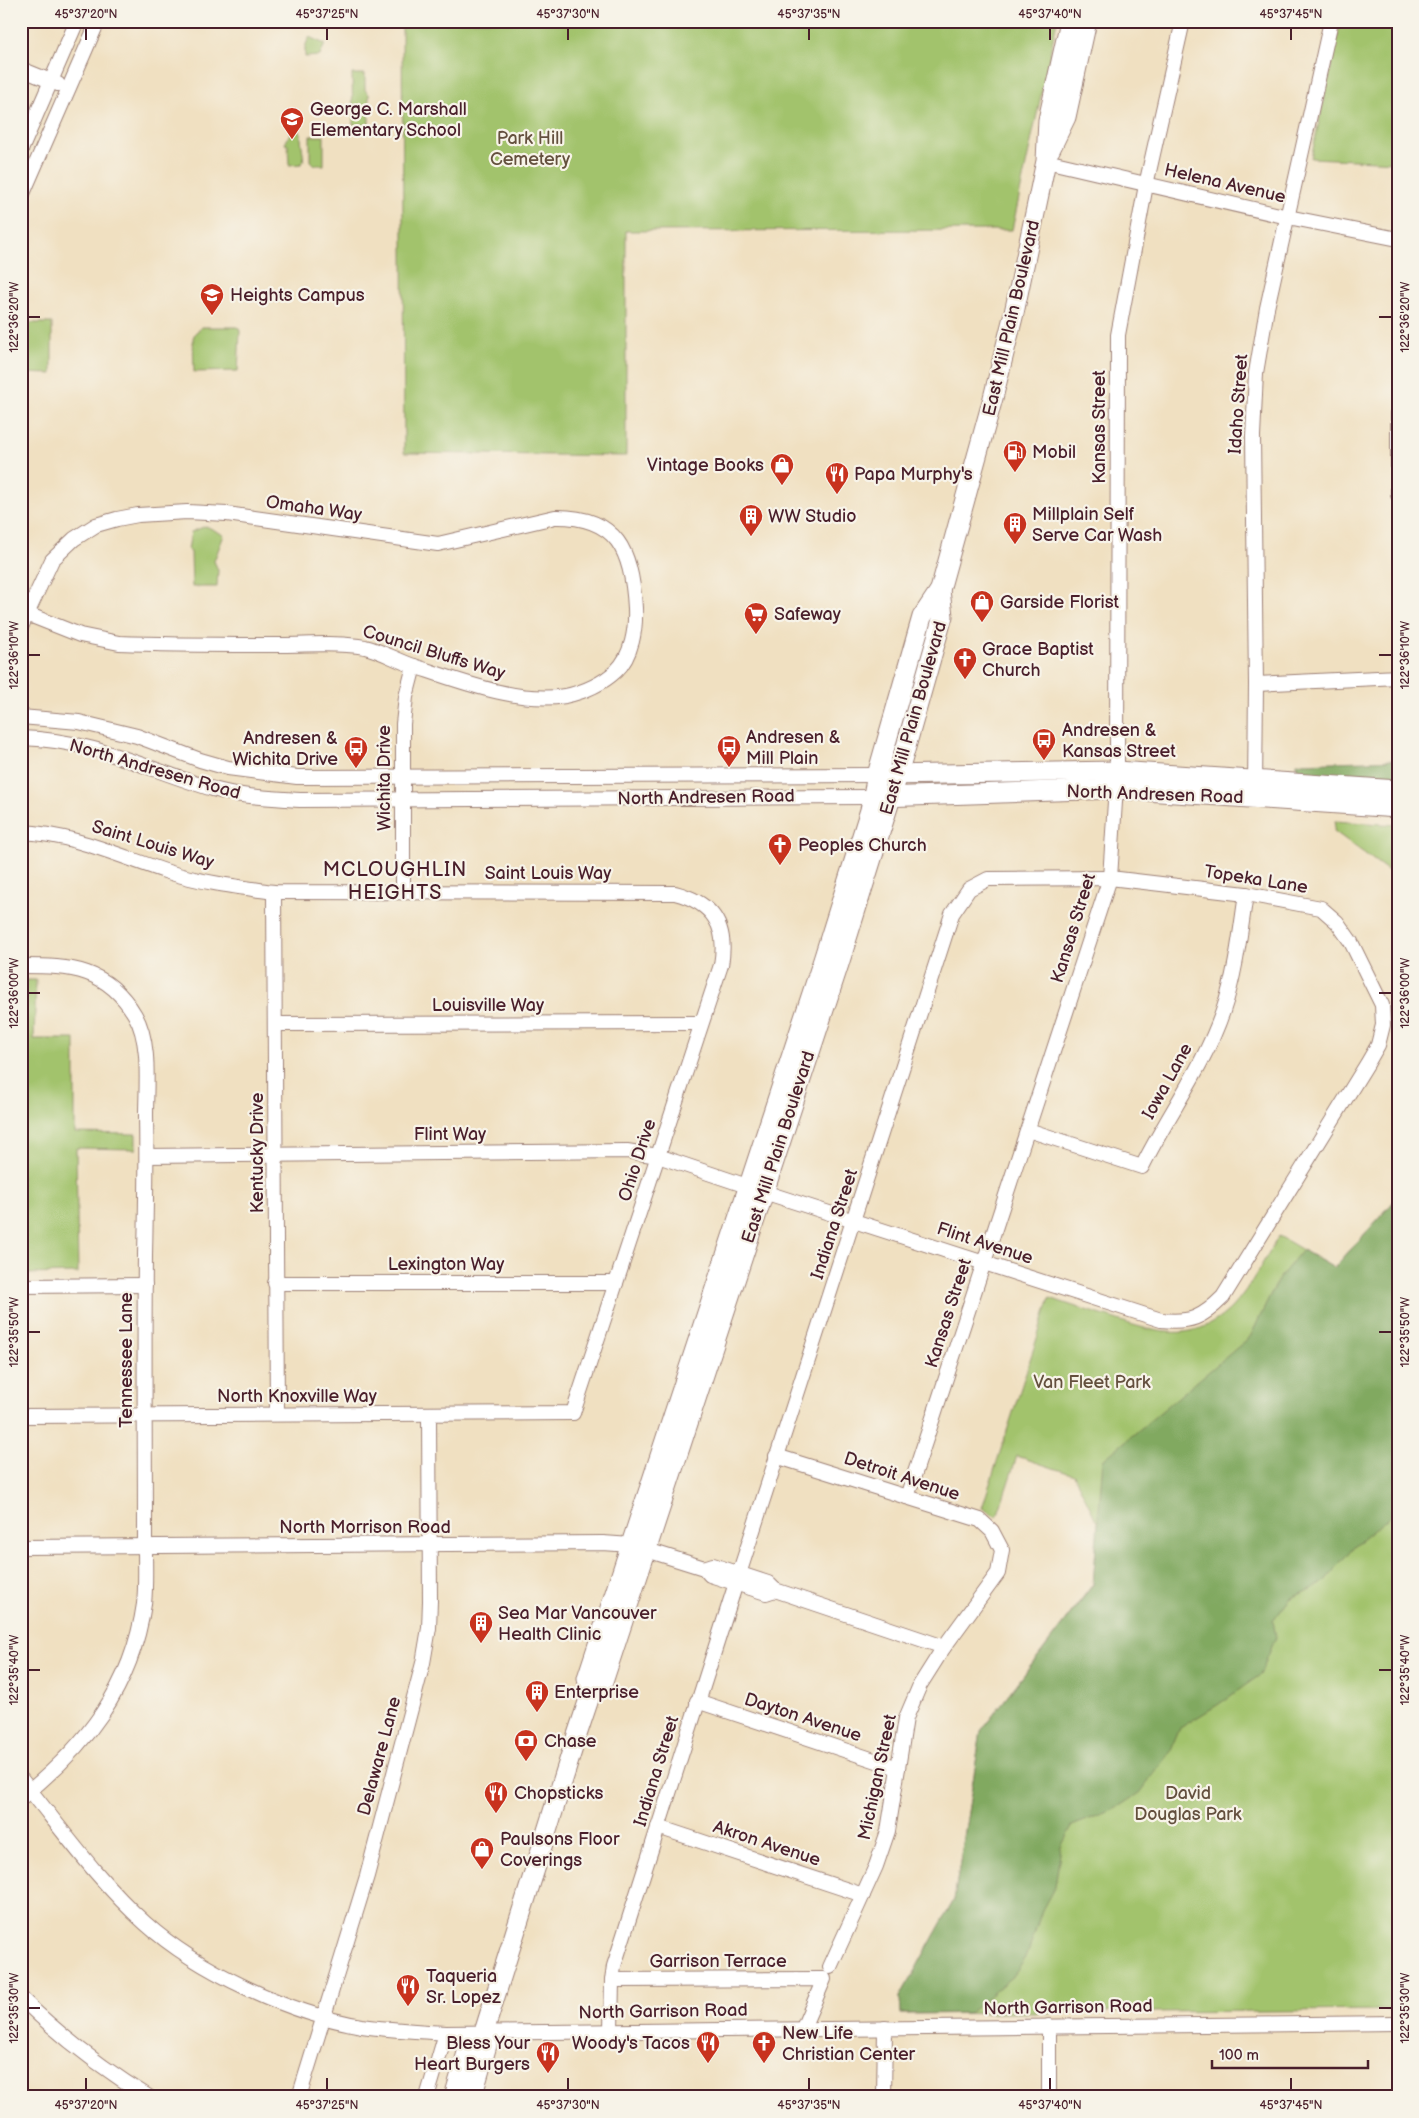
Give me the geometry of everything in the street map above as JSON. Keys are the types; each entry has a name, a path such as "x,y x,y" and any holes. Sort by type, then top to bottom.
{"main road":[{"name":"East Mill Plain Boulevard","path":"756,1189 872,796 922,617 940,590 1012,322 1046,160 1048,120 1070,21"},
{"name":"East Mill Plain Boulevard","path":"1046,160 1066,117 1088,21"},
{"name":"East Mill Plain Boulevard","path":"454,2097 469,2046 484,2032 590,1696 602,1685 638,1547 756,1189 891,797 942,616 940,590"},
{"name":"North Andresen Road","path":"877,775 1116,780 1255,788 1398,790"},
{"name":"North Andresen Road","path":"872,796 891,797 1116,780"},
{"name":"North Andresen Road","path":"1255,788 1398,808"},
{"name":"East Mill Plain Boulevard","path":"472,2097 488,2045 484,2032"}],"street":[{"path":"21,150 77,21"},
{"path":"21,198 98,21"},
{"name":"Kansas Street","path":"907,1497 1110,878 1116,780 1118,335 1146,185 1183,21"},
{"name":"Idaho Street","path":"1255,788 1256,684 1253,436 1256,373 1267,308 1331,21"},
{"path":"21,69 69,88"},
{"name":"Helena Avenue","path":"1046,160 1288,217 1398,238"},
{"path":"1398,413 1398,495"},
{"name":"Omaha Way","path":"21,628 52,560 74,539 96,525 138,515 187,512 227,514 438,544 555,517 572,517 595,523 612,536 627,554"},
{"name":"Council Bluffs Way","path":"27,614 80,634 119,643 350,646 366,648 414,666 514,695 543,698 566,696 590,689 617,671 630,647 636,624 634,582 627,554"},
{"name":"Wichita Drive","path":"403,892 403,724 406,697 414,666"},
{"path":"1256,684 1398,677"},
{"name":"North Andresen Road","path":"21,717 79,722 115,730 200,760 265,775 297,777 403,777 877,775"},
{"name":"North Andresen Road","path":"21,738 68,742 104,750 214,789 260,798 300,800 872,796"},
{"name":"Saint Louis Way","path":"21,832 66,837 170,872 219,885 274,892 670,893 691,897 705,906 715,918"},
{"name":"Topeka Lane","path":"969,889 988,879 1110,878 1246,894 1321,908 1337,922 1352,942 1382,1005 1383,1026 1378,1045 1223,1297 1209,1311 1195,1319"},
{"name":"Indiana Street","path":"611,2031 612,1980 697,1701 776,1456 855,1221 952,914 969,889"},
{"name":"Kentucky Drive","path":"274,892 277,1414"},
{"name":"Iowa Lane","path":"1028,1130 1142,1167 1189,1087 1223,1012 1234,972 1246,894"},
{"name":"Ohio Drive","path":"573,1413 721,965 724,949 722,933 715,918"},
{"name":"Tennessee Lane","path":"21,966 58,966 94,976 108,982 123,997 136,1017 143,1037 146,1066 147,1156 144,1602 137,1640 129,1665 105,1711 85,1739 26,1794"},
{"name":"Louisville Way","path":"275,1024 701,1022"},
{"name":"Flint Way","path":"147,1156 276,1153 627,1151 658,1156 756,1189"},
{"name":"Flint Avenue","path":"756,1189 1161,1320 1177,1322 1195,1319"},
{"name":"Lexington Way","path":"275,1283 616,1283"},
{"path":"21,1286 145,1285"},
{"name":"North Knoxville Way","path":"21,1416 573,1413"},
{"name":"Delaware Lane","path":"299,2097 369,1870 422,1666 429,1628 429,1414"},
{"name":"Detroit Avenue","path":"776,1456 980,1520 992,1532 1002,1550"},
{"name":"North Morrison Road","path":"21,1547 603,1543 638,1547 704,1568 713,1565 737,1578 768,1583 775,1590 944,1646"},
{"name":"Michigan Street","path":"803,2028 863,1895 888,1831 906,1718 920,1684 944,1646 998,1572 1002,1550"},
{"name":"Dayton Avenue","path":"697,1701 898,1768"},
{"name":"North Garrison Road","path":"21,1779 26,1794 145,1924 226,1978 263,1996 324,2016 360,2025 446,2033 1398,2023"},
{"name":"Akron Avenue","path":"658,1827 863,1895"},
{"name":"Garrison Terrace","path":"612,1980 827,1973"},
{"path":"23,2005 97,2063 148,2096"},
{"path":"1049,2026 1049,2097"},
{"path":"884,2097 885,2028"},
{"path":"427,2097 446,2033"}],"green space":[{"name":"Park Hill Cemetery","path":"402,21 1057,21 1012,230 626,231 626,456 404,453"},
{"path":"1341,21 1398,21 1398,162 1311,158"},
{"path":"309,37 325,44 320,56 305,57 305,47"},
{"path":"352,74 365,74 365,90 369,94 369,125 353,125"},
{"path":"291,131 300,131 304,161 301,164 289,165 288,145 285,144"},
{"path":"310,136 324,136 324,165 314,165 310,161"},
{"path":"21,323 52,323 52,374 21,373"},
{"path":"202,327 238,327 240,331 238,371 194,372 193,338 195,333"},
{"path":"206,526 224,535 214,561 218,570 217,587 192,587 191,552 188,550 191,532"},
{"path":"1398,760 1398,783 1295,775 1297,763"},
{"path":"1335,821 1398,825 1398,878 1334,831"},
{"path":"21,980 36,980 34,1039 75,1039 75,1133 136,1134 136,1149 76,1148 78,1273 21,1274"},
{"name":"David Douglas Park","path":"1398,1197 1398,2010 901,2014 900,1997 954,1900 981,1731 1093,1584 1098,1524 1074,1475 1017,1456 997,1517 982,1508 1050,1298 1144,1328 1175,1332 1204,1327 1218,1319 1239,1299 1279,1236 1334,1268"},
{"path":"1398,1197 1398,1510 1355,1545 1323,1583 1290,1599 1273,1621 1276,1637 1260,1675 1219,1704 1180,1728 1170,1752 1139,1793 1115,1809 1072,1826 1061,1847 1055,1886 1042,1910 1027,1956 1015,1974 969,2013 901,2014 900,1997 954,1900 981,1731 1093,1585 1103,1460 1250,1337 1278,1280 1302,1250 1334,1268"}],"place":[{"name":"George C. Marshall Elementary School","path":"292,140"},
{"name":"Heights Campus","path":"212,316"},
{"name":"Mobil","path":"1015,473"},
{"name":"Vintage Books","path":"782,486"},
{"name":"Papa Murphy's","path":"837,495"},
{"name":"WW Studio","path":"751,537"},
{"name":"Millplain Self Serve Car Wash","path":"1015,545"},
{"name":"Garside Florist","path":"982,623"},
{"name":"Safeway","path":"756,635"},
{"name":"Grace Baptist Church","path":"965,680"},
{"name":"Andresen & Kansas Street","path":"1044,761"},
{"name":"Andresen & Mill Plain","path":"729,768"},
{"name":"Andresen & Wichita Drive","path":"356,769"},
{"name":"Peoples Church","path":"780,866"},
{"name":"Sea Mar Vancouver Health Clinic","path":"481,1644"},
{"name":"Enterprise","path":"537,1713"},
{"name":"Chase","path":"526,1762"},
{"name":"Chopsticks","path":"496,1814"},
{"name":"Paulsons Floor Coverings","path":"482,1870"},
{"name":"Taqueria Sr. Lopez","path":"408,2007"},
{"name":"Woody's Tacos","path":"708,2064"},
{"name":"New Life Christian Center","path":"764,2064"},
{"name":"Bless Your Heart Burgers","path":"548,2074"}],"district":[{"name":"MCLOUGHLIN HEIGHTS","path":"395,880"}],"park label":[{"name":"Van Fleet Park","path":"1092,1382"}]}
